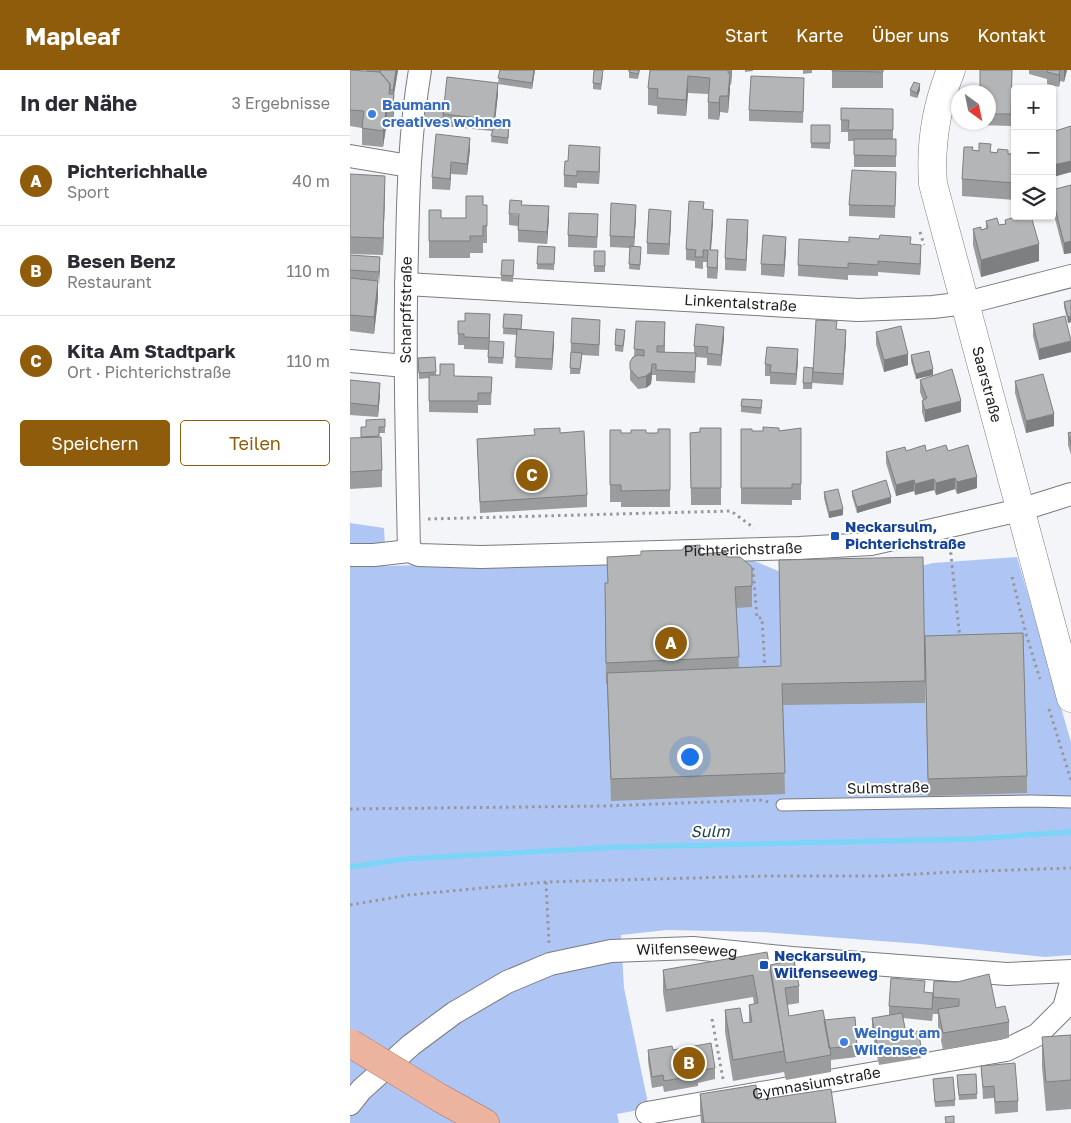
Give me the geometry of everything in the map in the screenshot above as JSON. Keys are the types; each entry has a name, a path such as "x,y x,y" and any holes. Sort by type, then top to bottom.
{"highway":[{"path":"350,1043 485,1123"}],"street":[{"name":"Scharpffstraße","path":"409,551 405,366 406,284 409,166 420,70"},
{"name":"Saarstraße","path":"951,70 938,107 933,132 931,159 933,184 1020,510 1063,639 1071,698"},
{"path":"350,156 409,166"},
{"name":"Linkentalstraße","path":"406,284 858,310 933,307 966,303 1071,276"},
{"path":"350,361 405,366"},
{"name":"Pichterichstraße","path":"350,555 374,555 409,551 419,555 481,557 871,544 1020,510 1071,494"},
{"name":"Wilfenseeweg","path":"354,1093 411,1045 454,1013 507,982 550,964 612,951 693,948 792,958 1007,974 1071,971"},
{"name":"Gymnasiumstraße","path":"647,1113 1006,1050 1037,1034 1064,1008 1071,982"}],"lane":[{"name":"Sulmstraße","path":"782,805 995,801 1071,802"}],"path":[{"path":"408,519 731,511 780,548"},
{"path":"948,526 961,646"},
{"path":"752,549 757,618 762,618 766,679"},
{"path":"750,579 754,574"},
{"path":"1018,639 1027,639"},
{"path":"350,809 606,806 759,800 782,805"},
{"path":"350,905 408,895 546,882 765,876 883,876 1071,868"},
{"path":"546,882 550,964"},
{"path":"712,1019 727,1100"}],"shaded area":[{"path":"350,523 384,528 386,566 742,556 788,575 844,585 933,563 1017,557 1071,742 1071,955 1045,957 920,944 761,932 667,930 621,935 624,988 649,1108 617,1114 619,1123 350,1123"}],"building":[{"path":"350,70 380,72 390,84 389,94 394,94 393,105 387,104 383,131 362,128 364,111 350,110"},
{"path":"380,70 396,70 393,90 390,90 390,84"},
{"path":"500,70 534,70 532,83 498,78"},
{"path":"594,70 603,70 601,84 593,83"},
{"path":"629,70 639,70 638,74 629,72"},
{"path":"650,70 728,70 728,73 730,73 728,96 720,96 719,103 708,102 710,78 688,76 686,100 657,98 658,89 648,88"},
{"path":"883,70 883,72 832,71"},
{"path":"980,70 1012,70 1011,114 996,114 996,85 980,85"},
{"path":"1048,70 1060,70 1059,75 1047,72"},
{"path":"751,76 804,78 803,112 749,110"},
{"path":"447,77 498,83 494,120 443,114"},
{"path":"914,82 920,84 917,93 910,90"},
{"path":"426,101 444,103 443,120 424,118"},
{"path":"841,108 893,109 893,130 848,130 849,120 841,120"},
{"path":"501,122 509,123 508,138 491,136 494,126 500,129"},
{"path":"811,125 830,125 830,143 811,143"},
{"path":"1071,126 1071,161 1056,164 1056,131"},
{"path":"436,134 470,138 467,164 451,162 450,179 432,177"},
{"path":"854,139 896,139 896,156 854,155"},
{"path":"979,143 991,144 990,152 997,153 998,149 1008,150 1008,154 1011,154 1011,183 962,179 964,147 973,147 972,150 979,151"},
{"path":"569,145 600,147 599,172 577,171 577,176 564,175 565,161 568,161"},
{"path":"852,170 896,172 895,206 849,205"},
{"path":"350,174 385,176 383,238 350,237"},
{"path":"1071,185 1071,241 1064,243 1056,212 1056,189"},
{"path":"466,196 483,196 483,205 487,205 487,226 483,226 483,236 470,236 470,241 429,241 429,210 441,210 441,218 466,218"},
{"path":"510,200 522,201 521,205 549,206 547,232 518,230 519,214 509,214"},
{"path":"689,201 704,202 703,209 713,210 710,250 718,250 717,268 707,267 708,250 703,250 703,257 695,257 696,250 686,249"},
{"path":"611,203 636,205 634,237 610,236"},
{"path":"649,209 671,211 669,244 647,243"},
{"path":"569,213 598,214 597,237 568,235"},
{"path":"997,218 999,225 1006,224 1005,220 1011,218 1011,220 1032,220 1039,244 981,260 973,229 981,227 981,230 988,228 986,221"},
{"path":"727,219 748,220 746,260 725,258"},
{"path":"763,235 786,237 784,265 761,264"},
{"path":"880,235 911,237 910,244 921,245 920,264 878,261 878,265 848,263 848,268 798,265 799,239 849,242 849,237 879,239"},
{"path":"538,246 555,247 554,264 537,264"},
{"path":"630,246 641,247 640,265 629,264"},
{"path":"594,251 605,251 605,266 594,266"},
{"path":"350,255 380,257 379,272 350,270"},
{"path":"502,260 514,260 513,276 501,275"},
{"path":"350,278 378,281 374,317 350,315"},
{"path":"1071,300 1071,316 1068,317 1064,302"},
{"path":"465,313 490,314 489,338 464,337 464,334 458,334 458,321 465,321"},
{"path":"504,314 522,315 521,329 503,328"},
{"path":"1065,316 1071,341 1039,349 1033,324"},
{"path":"572,318 600,320 599,345 571,343"},
{"path":"816,320 837,321 836,329 846,330 843,374 813,372"},
{"path":"636,321 665,322 664,346 657,346 657,352 696,353 695,372 656,370 656,364 652,364 651,372 646,376 638,378 630,369 630,362 633,357 638,355 644,356 644,350 634,349"},
{"path":"696,324 724,327 721,355 707,353 708,347 694,346"},
{"path":"901,326 908,354 884,360 876,332"},
{"path":"517,329 554,332 552,359 515,357"},
{"path":"616,329 625,330 623,346 615,345"},
{"path":"489,341 504,342 503,358 488,357"},
{"path":"767,347 798,349 796,374 770,372 771,365 765,364"},
{"path":"929,351 933,369 916,374 911,355"},
{"path":"571,352 582,353 580,369 570,368"},
{"path":"435,357 436,372 419,373 418,358"},
{"path":"440,364 454,364 454,376 492,377 491,393 478,393 478,401 429,401 429,375 440,375"},
{"path":"804,367 813,368 812,383 803,383"},
{"path":"952,369 961,401 925,410 922,401 927,398 920,380"},
{"path":"1043,374 1054,414 1026,421 1015,381"},
{"path":"350,380 380,383 378,406 350,403"},
{"path":"742,399 762,400 761,408 741,406"},
{"path":"385,419 385,427 379,427 379,436 361,437 361,427 366,427 366,420"},
{"path":"763,427 779,428 779,431 801,428 801,484 792,484 792,488 741,488 741,429 763,431"},
{"path":"560,428 560,433 584,431 587,495 480,502 477,439 535,435 534,429"},
{"path":"700,428 721,428 721,488 691,488 690,433 700,432"},
{"path":"658,429 670,429 670,490 621,491 621,485 610,485 610,430 621,430 621,433 631,433 631,430 646,430 646,433 658,433"},
{"path":"1071,432 1071,444 1068,433"},
{"path":"381,437 382,470 350,472 350,438"},
{"path":"925,445 926,451 946,445 948,451 968,445 977,477 957,482 955,478 936,483 934,479 915,484 914,480 896,485 886,452 905,447 906,451"},
{"path":"886,480 891,497 857,507 852,491"},
{"path":"838,489 843,509 829,512 824,492"},
{"path":"700,545 700,554 726,552 727,557 740,557 752,567 752,586 735,587 739,657 606,663 605,583 608,583 607,557 641,555 641,551 682,550 685,546"},
{"path":"923,557 925,681 782,684 785,773 611,779 607,673 781,666 779,560"},
{"path":"1023,633 1027,776 928,779 925,636"},
{"path":"767,952 784,1051 733,1060 725,1010 740,1008 743,1023 752,1022 749,1005 758,1003 753,975 666,990 663,970"},
{"path":"794,960 799,986 785,988 789,1016 823,1010 831,1055 786,1063 770,965"},
{"path":"989,974 996,1008 1005,1006 1009,1022 943,1033 938,1009 959,1006 959,999 933,997 934,981 957,982"},
{"path":"891,978 925,981 924,992 933,993 932,1009 889,1006"},
{"path":"902,1013 906,1033 918,1031 921,1046 879,1054 872,1018"},
{"path":"855,1017 857,1046 829,1048 824,1020"},
{"path":"1071,1035 1071,1080 1046,1082 1042,1037"},
{"path":"711,1043 715,1068 697,1071 698,1075 664,1081 663,1075 652,1077 648,1050 672,1046 673,1050"},
{"path":"1015,1063 1018,1101 995,1102 994,1086 983,1087 981,1066"},
{"path":"976,1074 977,1094 959,1095 957,1075"},
{"path":"953,1077 955,1100 935,1102 933,1079"},
{"path":"756,1085 758,1100 831,1089 836,1123 704,1123 700,1094"},
{"path":"954,1116 954,1123 946,1123 945,1117"}],"waterway":[{"name":"Sulm","path":"350,867 405,859 619,847 971,839 1071,832"}],"place":[{"name":"Baumann creatives wohnen","path":"372,114"},
{"name":"Kita Am Stadtpark","path":"532,475"},
{"name":"Neckarsulm, Pichterichstraße","path":"835,536"},
{"name":"Pichterichhalle","path":"671,643"},
{"name":"Neckarsulm, Wilfenseeweg","path":"764,965"},
{"name":"Weingut am Wilfensee","path":"844,1042"},
{"name":"Besen Benz","path":"689,1063"}]}
